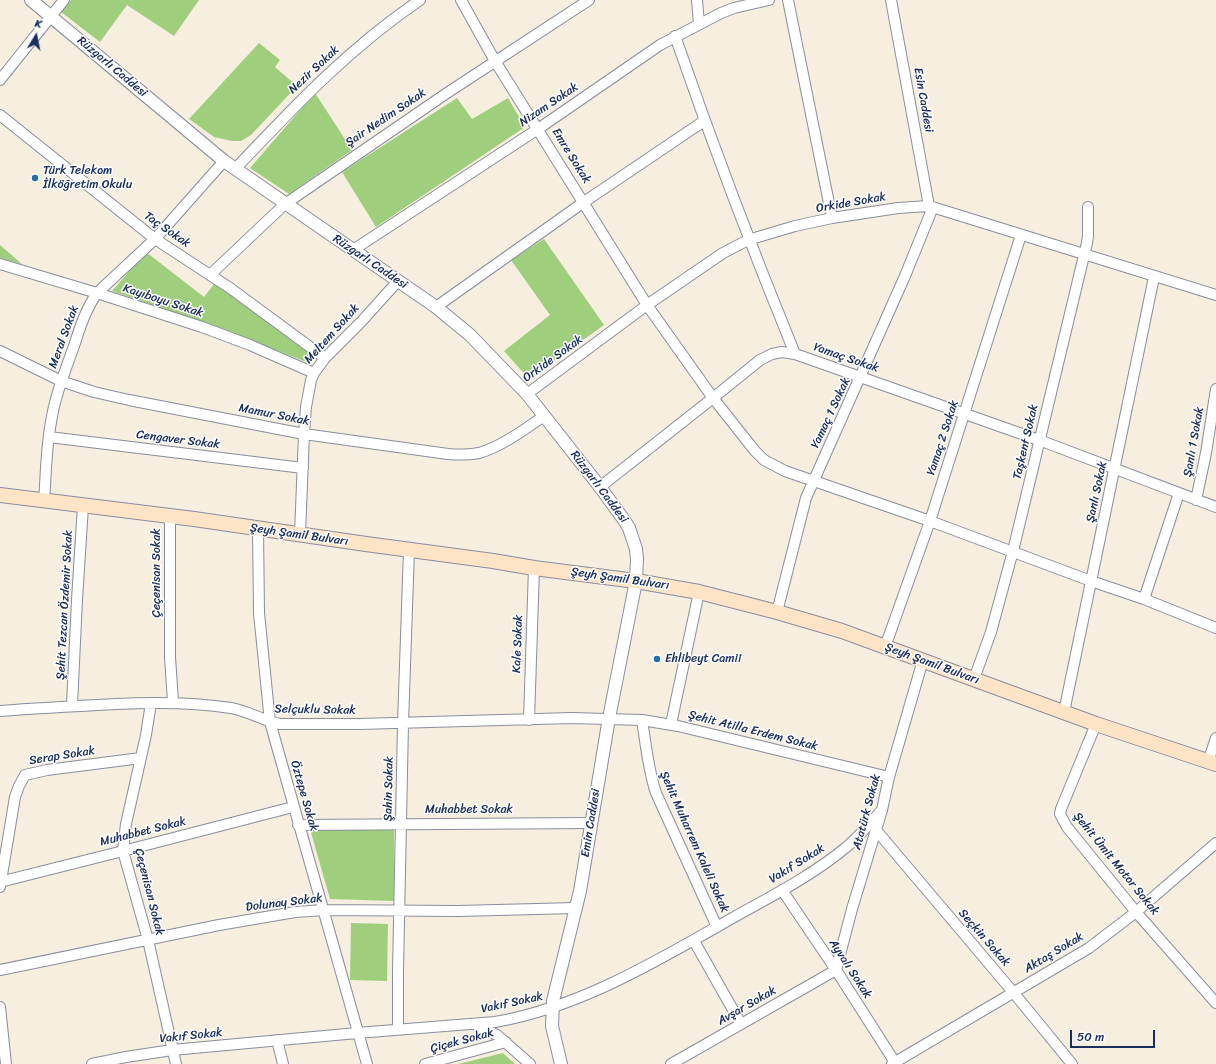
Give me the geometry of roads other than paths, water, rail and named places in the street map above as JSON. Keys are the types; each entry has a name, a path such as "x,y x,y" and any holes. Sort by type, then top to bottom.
{"main road":[{"name":"Şeyh Şamil Bulvarı","path":"0,495 300,534 534,568 636,581 699,592 835,629 1096,724 1212,763"}],"street":[{"name":"Rüzgarlı Caddesi","path":"31,0 224,161 398,280 436,307 470,335 527,394 624,520 633,539 637,559 636,581"},
{"path":"0,80 64,0"},
{"name":"Nezir Sokak","path":"236,168 325,76 377,31 420,0"},
{"name":"Emre Sokak","path":"461,0 538,129 647,305 713,398 755,451 764,460 785,471 1013,551 1216,628"},
{"name":"Şair Nedim Sokak","path":"211,274 285,204 358,152 589,0"},
{"path":"697,0 699,24"},
{"name":"Nizam Sokak","path":"353,250 538,129 660,45 699,24 734,8 768,0"},
{"path":"788,0 832,218"},
{"name":"Esin Caddesi","path":"891,0 931,206"},
{"path":"675,36 704,121 748,240 795,354"},
{"name":"Taç Sokak","path":"0,115 155,239 211,274 325,358"},
{"path":"436,307 584,202 704,121"},
{"name":"Meral Sokak","path":"44,501 49,436 53,409 61,381 90,302 97,293 155,239 224,161"},
{"name":"Orkide Sokak","path":"527,394 647,305 723,253 748,240 789,228 832,218 898,208 931,206 1154,277 1216,295"},
{"name":"Yamaç 1 Sokak","path":"777,612 803,508 813,481 861,377 905,276 931,206"},
{"name":"Taşkent Sokak","path":"974,679 991,632 1013,551 1088,236 1088,207"},
{"name":"Yamaç 2 Sokak","path":"885,647 930,521 1021,235"},
{"name":"Kayıboyu Sokak","path":"0,264 97,293 208,330 250,345 314,373"},
{"name":"Şanlı Sokak","path":"1064,712 1116,470 1154,277"},
{"name":"Meltem Sokak","path":"300,534 304,434 308,394 314,373 325,358 361,322 398,280"},
{"name":"Mamur Sokak","path":"0,351 61,381 94,392 304,434 448,454 480,453 498,445 544,416"},
{"name":"Yamaç Sokak","path":"600,487 760,360 772,354 782,352 795,354 1039,440 1216,507"},
{"name":"Şanlı 1 Sokak","path":"1196,500 1206,453 1216,389"},
{"name":"Cengaver Sokak","path":"49,436 303,468"},
{"name":"Şanlı 1 Sokak","path":"1144,600 1179,494"},
{"name":"Şehit Tezcan Özdemir Sokak","path":"72,706 83,506"},
{"name":"Çeçenisan Sokak","path":"170,516 170,657 173,702"},
{"name":"Öztepe Sokak","path":"258,529 259,613 270,722 367,1064"},
{"name":"Şahin Sokak","path":"398,1030 403,722 409,550"},
{"name":"Kale Sokak","path":"529,720 534,568"},
{"name":"Emin Caddesi","path":"561,1064 552,1026 552,1008 580,891 609,718 636,581"},
{"path":"671,724 699,592"},
{"name":"Atatürk Sokak","path":"836,970 852,909 882,810 922,660"},
{"name":"Selçuklu Sokak","path":"0,711 72,706 173,702 233,708 270,722 280,724 310,725 609,718"},
{"name":"Çeçenisan Sokak","path":"151,703 126,824 124,851 148,940 176,1064"},
{"name":"Şehit Atilla Erdem Sokak","path":"609,718 671,724 890,777"},
{"name":"Şehit Muharrem Kaleli Sokak","path":"642,720 649,768 656,793 717,927"},
{"name":"Şehit Ümit Motor Sokak","path":"1096,724 1060,814 1067,827 1136,912 1216,1002"},
{"path":"1212,763 1216,738"},
{"name":"Serap Sokak","path":"0,882 15,797 18,786 25,775 47,770 140,758"},
{"name":"Muhabbet Sokak","path":"0,882 293,807"},
{"name":"Vakıf Sokak","path":"92,1064 172,1050 474,1024 513,1019 552,1008 605,986 694,941 782,890 843,850 882,810"},
{"name":"Muhabbet Sokak","path":"298,825 591,822"},
{"name":"Seçkin Sokak","path":"876,830 1014,992 1072,1064"},
{"name":"Aktaş Sokak","path":"894,1063 1089,948 1214,849"},
{"path":"0,882 0,888"},
{"name":"Ayvalı Sokak","path":"782,890 836,970 894,1063"},
{"name":"Dolunay Sokak","path":"0,970 227,924 295,912 324,910 399,911 576,908"},
{"path":"694,941 742,1024"},
{"name":"Avşar Sokak","path":"671,1064 836,970"},
{"path":"0,1007 6,1064"},
{"path":"474,1024 491,1031 506,1042 530,1064"},
{"path":"277,1040 283,1064"},
{"name":"Çiçek Sokak","path":"425,1064 506,1042"}],"place":[{"name":"Türk Telekom İlköğretim Okulu","path":"35,178"},
{"name":"Ehlibeyt Camii","path":"657,659"}]}
